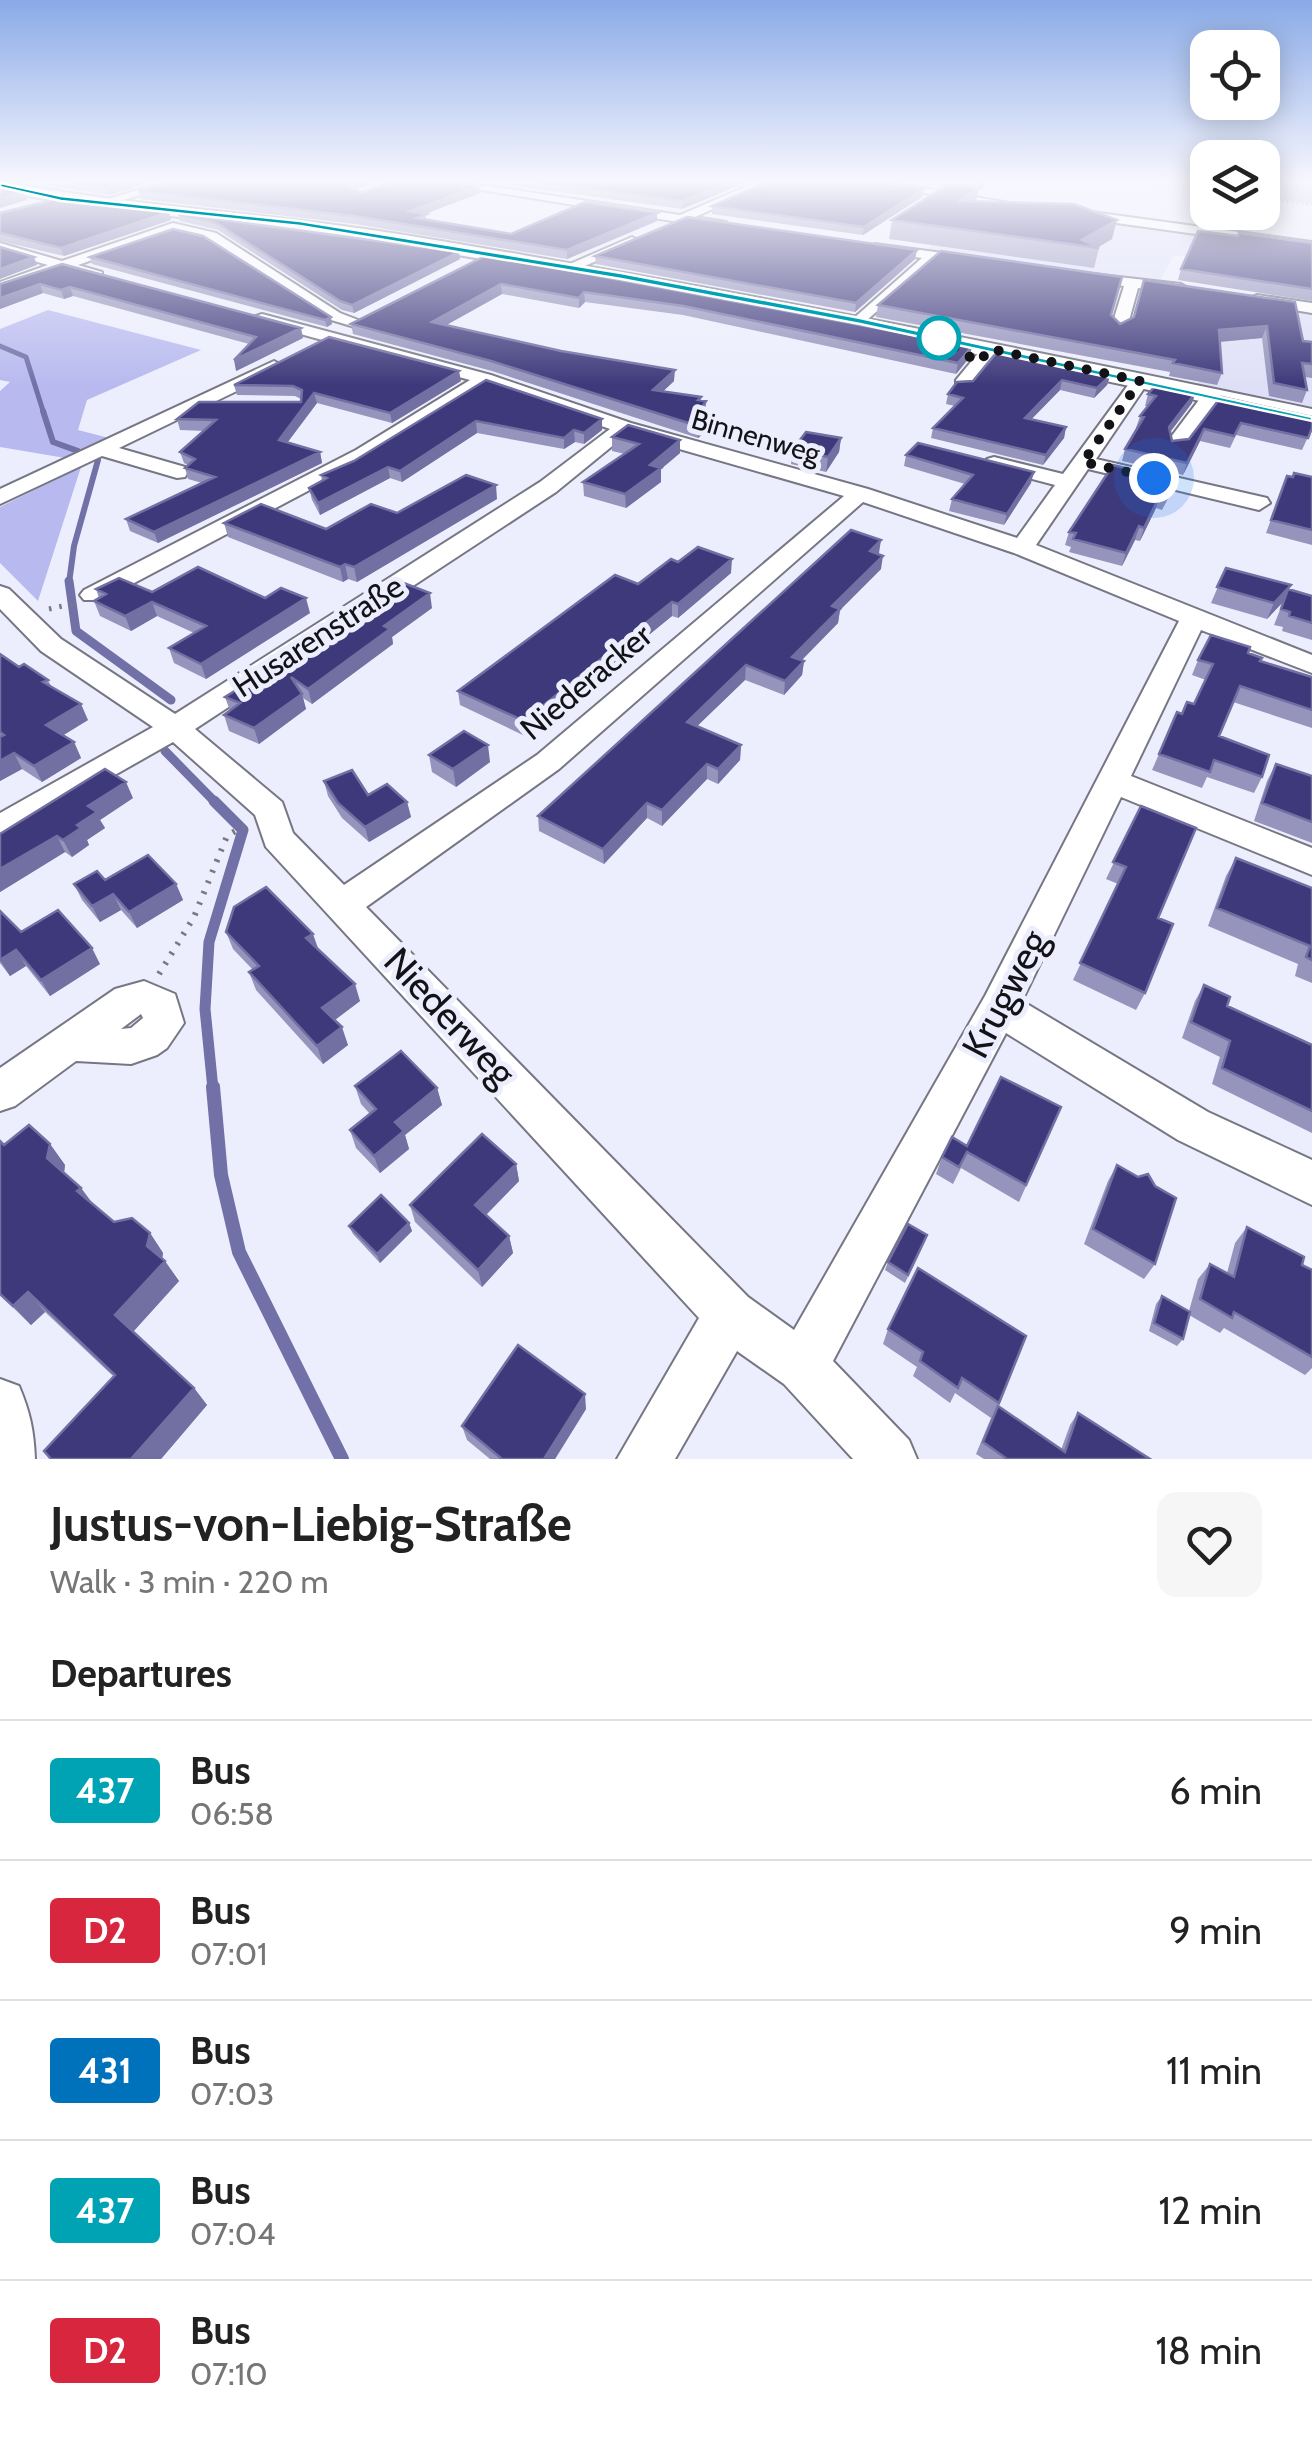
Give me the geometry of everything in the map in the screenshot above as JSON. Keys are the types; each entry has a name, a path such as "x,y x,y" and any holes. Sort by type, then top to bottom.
{"main road":[{"path":"460,249 860,321 1312,417"}],"street":[{"path":"7,249 121,282"},
{"path":"0,287 111,249"},
{"path":"231,249 334,316 358,323"},
{"path":"570,267 612,249"},
{"path":"885,249 988,264"},
{"path":"456,271 490,254"},
{"path":"860,321 933,256"},
{"path":"1062,274 1188,290"},
{"path":"1118,328 1132,283"},
{"path":"1243,298 1312,308"},
{"name":"Binnenweg","path":"236,312 485,379 624,427 860,494 1022,548 1312,665"},
{"path":"0,497 199,403 374,314"},
{"path":"962,384 991,349"},
{"path":"93,595 363,454 485,379"},
{"path":"1022,548 1140,381"},
{"path":"1174,445 1212,396"},
{"path":"199,403 244,406"},
{"name":"Husarenstraße","path":"0,828 175,728 548,487 624,427"},
{"path":"100,449 177,472"},
{"path":"977,459 1069,482"},
{"path":"1083,462 1259,503"},
{"name":"Niederacker","path":"343,904 548,762 860,494"},
{"name":"Niederweg","path":"0,594 51,646 175,728 270,810 278,838 730,1314 802,1366 890,1459"},
{"name":"Krugweg","path":"802,1366 1000,1008 1196,616"},
{"path":"1114,782 1312,862"},
{"path":"0,1092 129,1000 144,997"},
{"path":"1000,1008 1192,1126 1312,1183"},
{"path":"644,1459 730,1314"},
{"path":"0,1405 7,1422 8,1459"}],"path":[{"path":"144,997 194,918 227,836 252,822"}],"shaded area":[{"path":"1263,249 1252,266 1174,255 1158,284 924,251"},
{"path":"1201,292 1312,309 1312,413 1199,390"},
{"path":"48,310 201,350 87,400 78,430 109,438 65,458 0,447 0,391 10,382 0,380 0,329"},
{"path":"81,467 38,601 0,563 0,507"}],"building":[{"path":"0,249 34,257 0,269"},
{"path":"113,249 224,249 331,317 325,320 90,257"},
{"path":"257,249 459,252 352,305"},
{"path":"611,249 917,250 856,303 595,256"},
{"path":"1190,249 1312,249 1312,289 1181,269"},
{"path":"941,251 1122,277 1111,315 1120,324 1134,317 1144,280 1295,302 1303,341 1312,342 1312,364 1302,363 1307,390 1274,383 1267,326 1219,330 1222,373 1173,363 1175,360 878,305"},
{"path":"487,255 972,346 958,363 683,306 584,292 579,298 501,284 432,322 561,351 675,370 653,390 706,401 701,409 712,414 698,426 491,361 351,324"},
{"path":"62,264 301,328 234,360 256,337 70,287 61,290 40,284 0,298 0,284"},
{"path":"329,337 459,371 390,413 314,393 279,440 320,452 154,532 126,519 215,477 185,468 195,459 180,452 216,420 177,419 199,402 301,402 302,390 293,386 234,385"},
{"path":"997,352 1110,376 1097,388 1062,380 1025,418 1066,427 1046,455 933,428 963,398 948,394 957,382 973,381"},
{"path":"486,380 602,419 584,433 574,430 564,438 476,421 400,471 388,467 318,503 309,488 327,478 321,475 354,461"},
{"path":"1157,384 1196,392 1169,427 1172,441 1189,439 1221,397 1312,417 1312,428 1308,438 1241,423 1234,436 1204,429 1187,463 1125,449 1144,417 1140,416 1156,396 1148,394"},
{"path":"628,425 680,440 650,465 661,468 625,494 583,482 639,444 612,437"},
{"path":"806,432 841,438 828,457 793,449"},
{"path":"918,443 1034,472 1007,514 952,499 973,475 906,455"},
{"path":"1113,465 1176,480 1167,497 1160,495 1126,553 1073,539 1076,533 1069,532"},
{"path":"1294,473 1312,477 1312,530 1271,520 1287,476 1293,477"},
{"path":"466,475 496,485 354,567 340,567 224,523 261,504 326,529 371,504 397,513"},
{"path":"851,530 881,540 870,551 883,556 832,606 840,609 792,657 804,661 785,681 746,665 687,722 741,745 718,769 707,764 662,810 647,803 603,849 538,816"},
{"path":"698,547 732,559 524,721 458,691 615,575 638,584 671,559 678,562"},
{"path":"198,567 265,598 281,588 306,598 201,664 169,648 206,626 152,602 125,616 94,601 106,594 96,589 119,578 152,592"},
{"path":"1226,568 1291,585 1274,603 1217,587"},
{"path":"401,582 430,593 384,626 390,629 308,689 291,677 302,694 254,728 224,715 240,703 225,697 313,642 320,645 364,614 357,611"},
{"path":"1288,589 1312,596 1312,623 1289,616 1290,612 1281,609"},
{"path":"1211,635 1250,647 1248,653 1262,658 1260,661 1312,677 1312,710 1240,686 1219,736 1269,755 1262,777 1214,760 1210,772 1159,754 1177,712 1182,714 1187,702 1194,704 1213,664 1198,660"},
{"path":"0,654 19,667 24,664 48,680 43,682 81,704 46,725 74,742 34,766 14,753 0,761 0,737 4,735 0,732"},
{"path":"464,731 488,745 453,769 429,755"},
{"path":"1276,764 1312,776 1312,822 1262,803"},
{"path":"105,769 126,782 88,806 97,812 77,825 81,828 63,840 57,836 0,869 0,834"},
{"path":"352,770 368,795 387,784 407,802 365,827 338,803 324,781"},
{"path":"1141,806 1196,828 1158,918 1173,924 1145,993 1080,963 1126,867 1113,862"},
{"path":"148,855 176,884 129,912 113,894 92,906 74,884 97,871 105,880"},
{"path":"1236,858 1312,888 1312,960 1306,957 1310,946 1217,908"},
{"path":"266,887 313,934 306,938 355,984 322,1008 342,1027 317,1046 249,972 259,966 226,932 234,907"},
{"path":"58,910 92,948 41,980 16,950 0,960 0,911 21,932"},
{"path":"1204,985 1230,997 1227,1006 1312,1045 1312,1111 1222,1068 1230,1041 1191,1022"},
{"path":"401,1051 437,1088 395,1122 404,1131 374,1156 350,1130 376,1109 355,1086"},
{"path":"1001,1077 1061,1107 1026,1185 967,1152 959,1167 942,1157 952,1137 967,1146"},
{"path":"29,1125 50,1144 47,1158 81,1188 77,1191 114,1222 132,1218 150,1233 147,1246 165,1261 115,1315 194,1388 131,1459 51,1459 44,1451 115,1375 28,1292 13,1306 0,1294 0,1141 4,1145"},
{"path":"482,1134 516,1164 475,1205 509,1236 478,1270 410,1205"},
{"path":"1117,1165 1138,1177 1148,1174 1155,1186 1176,1198 1155,1264 1093,1229"},
{"path":"381,1195 409,1223 377,1254 349,1226"},
{"path":"908,1224 927,1235 908,1275 888,1262"},
{"path":"1247,1227 1304,1257 1302,1265 1312,1270 1312,1357 1234,1312 1232,1318 1200,1299 1210,1264 1234,1277"},
{"path":"918,1268 1026,1336 999,1403 962,1378 958,1388 920,1361 923,1352 888,1329"},
{"path":"1162,1296 1190,1312 1183,1339 1154,1323"},
{"path":"518,1345 585,1394 544,1459 502,1459 462,1426"},
{"path":"998,1406 1065,1452 1078,1413 1150,1459 1007,1459 983,1442"}],"waterway":[{"path":"0,346 26,357 44,414"},
{"path":"43,411 53,442 78,451"},
{"path":"69,582 74,546 98,460"},
{"path":"69,582 76,631 171,700"},
{"path":"165,751 217,804"},
{"path":"214,801 217,804"},
{"path":"213,1089 205,1009 209,942 243,830 217,804"},
{"path":"213,1087 221,1175 239,1252 342,1459"}],"bus line":[{"name":"437","path":"458,249 860,321 1312,417"}],"route":[{"path":"939,338 978,362 991,349 1140,381 1083,462 1154,478"}]}
